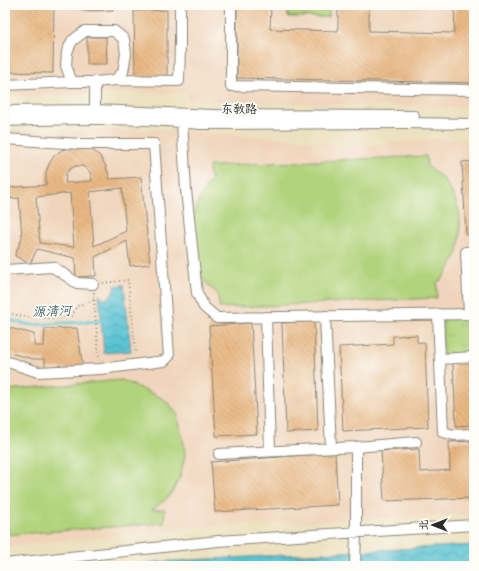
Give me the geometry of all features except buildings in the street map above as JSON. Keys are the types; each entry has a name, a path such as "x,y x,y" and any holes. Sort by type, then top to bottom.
{"street":[{"path":"5,85 115,80 179,81 180,5"},
{"path":"231,5 231,86 474,90"},
{"path":"72,82 66,66 67,52 72,41 85,31 114,31 124,39 126,54 123,72 115,80"},
{"path":"95,82 95,114"},
{"name":"东教路","path":"5,111 95,114 474,117"},
{"name":"东教路","path":"5,121 95,114 200,124 474,124"},
{"path":"182,122 186,190 197,293 204,307 218,318 471,314 466,252 474,252"},
{"path":"5,140 80,144 154,144 169,356 164,361 100,369 38,372 5,361"},
{"path":"5,270 53,267 77,283 93,284"},
{"path":"438,314 443,432 454,435 474,434"},
{"path":"325,316 331,448"},
{"path":"266,317 270,451"},
{"path":"440,359 474,357"},
{"path":"219,454 356,447 416,442"},
{"path":"355,566 356,447"},
{"path":"5,564 218,541 474,525"}],"path":[{"path":"100,369 93,284 128,280 137,364"},
{"path":"5,311 27,317 52,318 72,316 77,306 94,300"}],"shaded area":[{"path":"5,5 474,5 474,108 188,100 187,92 5,96"},
{"path":"5,130 175,130 318,141 350,147 434,139 474,140 474,514 207,526 5,547"}],"green space":[{"path":"288,5 329,5 329,17 288,17"},
{"path":"426,156 427,166 444,179 455,199 460,215 458,252 443,278 437,283 437,298 219,308 218,294 202,278 197,270 192,221 199,200 207,185 213,178 209,177 209,166"},
{"path":"474,317 474,354 443,355 442,318"},
{"path":"122,380 162,398 177,414 184,443 185,456 180,476 173,491 165,500 152,510 165,509 164,523 5,535 5,390"}],"water":[{"path":"124,285 131,351 104,353 99,295 105,299 112,294 115,286"},
{"path":"474,545 474,566 128,566 155,562"}],"waterway":[{"name":"源清河","path":"5,319 30,325 101,321"}]}
